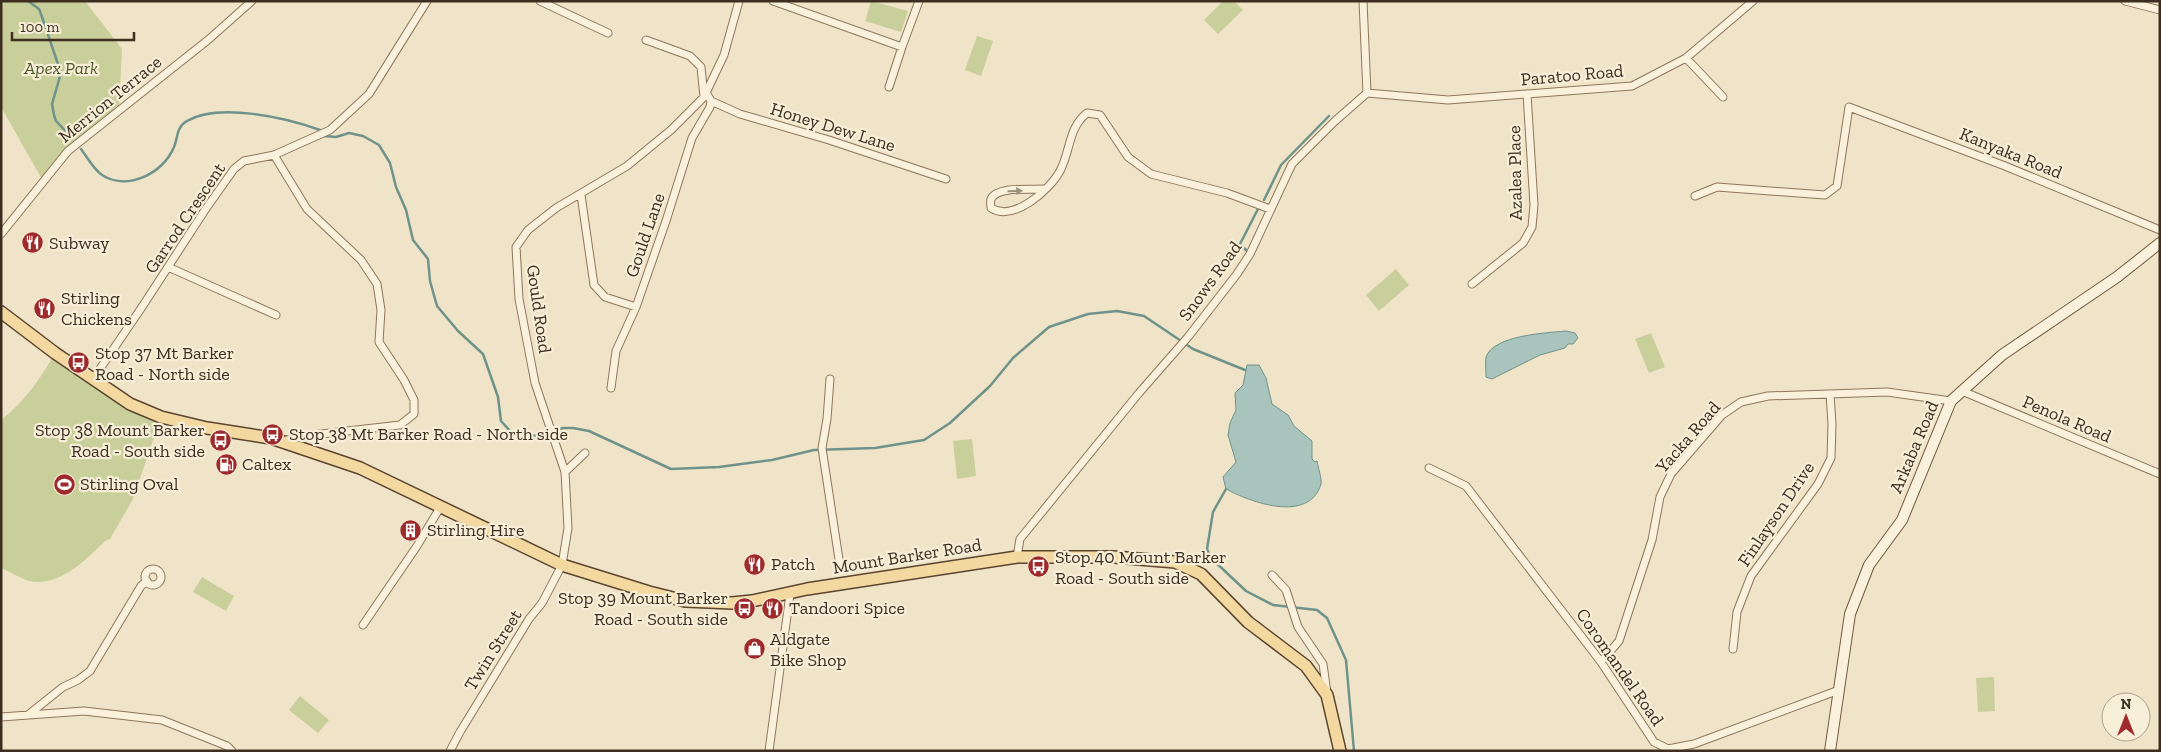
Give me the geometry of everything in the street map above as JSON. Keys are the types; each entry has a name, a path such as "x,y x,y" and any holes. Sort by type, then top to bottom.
{"main road":[{"name":"Mount Barker Road","path":"1,312 130,404 161,417 282,442 360,468 562,565 685,601 732,604 1017,556 1114,557 1175,562 1201,574 1248,622 1306,666 1327,695 1340,751"}],"street":[{"name":"Merrion Terrace","path":"1,234 68,151 208,40 252,1"},
{"name":"Garrod Crescent","path":"93,379 234,169 244,161 274,154 330,130 369,94 428,1"},
{"path":"540,1 608,33"},
{"name":"Gould Road","path":"562,565 568,528 565,472 534,383 519,298 516,247 528,230 556,208 626,166 671,130 707,97 724,55 739,1"},
{"path":"772,1 902,47"},
{"path":"889,87 920,1"},
{"path":"1363,1 1367,93"},
{"name":"Paratoo Road","path":"1367,93 1448,100 1632,86 1686,58 1753,1"},
{"path":"2125,1 2160,10"},
{"path":"646,40 690,56 701,67 707,97"},
{"path":"1686,58 1723,97"},
{"name":"Snows Road","path":"1017,556 1020,539 1139,393 1188,338 1250,254 1292,164 1367,93"},
{"name":"Azalea Place","path":"1472,284 1523,243 1532,227 1534,205 1527,94"},
{"name":"Honey Dew Lane","path":"707,97 740,114 829,140 946,179"},
{"name":"Gould Lane","path":"610,388 616,352 636,307 666,222 692,138 710,107 707,97"},
{"name":"Kanyaka Road","path":"1695,196 1717,187 1825,195 1837,186 1849,106 2005,166 2160,230"},
{"path":"1043,190 1012,190 997,193 991,199 991,208 998,212 1013,211 1024,206 1053,182 1060,170 1077,121 1087,112 1100,115 1128,157 1151,174 1227,193 1270,209"},
{"path":"274,154 307,209 361,260 377,284 381,310 379,342 404,380 414,400 414,414 400,425 304,436 282,442"},
{"path":"581,194 594,285 605,298 636,307"},
{"name":"Arkaba Road","path":"1830,751 1850,614 1869,565 1902,520 1951,400 2002,355 2117,276 2160,243"},
{"path":"168,267 276,315"},
{"path":"830,380 828,419 823,451 840,566"},
{"name":"Penola Road","path":"1962,391 2160,474"},
{"name":"Yacka Road","path":"1602,662 1619,641 1652,540 1660,497 1671,474 1722,415 1741,402 1768,396 1887,392 1951,400"},
{"name":"Finlayson Drive","path":"1733,649 1737,612 1751,576 1818,484 1831,458 1832,424 1830,394"},
{"path":"565,472 585,452"},
{"name":"Coromandel Road","path":"1429,468 1466,486 1602,662 1654,742 1668,749 1694,744 1839,690"},
{"path":"363,625 417,546 441,506"},
{"name":"Twin Street","path":"450,751 524,627 542,603 562,565"},
{"path":"1272,575 1286,590 1298,627 1323,664 1327,695"},
{"path":"28,715 63,687 90,672 141,586 147,581"},
{"path":"769,751 790,594"},
{"path":"1,717 84,711 162,720 227,746 232,751"}],"green space":[{"name":"Apex Park","path":"1,1 85,1 122,49 119,110 99,125 43,181 1,107"},
{"path":"871,1 908,11 901,32 865,21"},
{"path":"1223,1 1234,1 1243,10 1218,34 1204,20"},
{"path":"977,36 993,41 981,76 965,70"},
{"path":"1396,269 1409,285 1379,311 1366,295"},
{"path":"1651,333 1665,367 1649,373 1635,339"},
{"name":"Stirling Oval","path":"55,353 161,417 133,499 110,539 105,541 71,571 40,582 29,581 1,568 1,420 31,389"},
{"path":"972,439 976,476 957,479 953,441"},
{"path":"202,577 234,596 226,611 193,592"},
{"path":"1994,677 1995,711 1978,712 1976,678"},
{"path":"300,696 329,720 318,733 289,710"}],"water":[{"path":"1566,331 1575,333 1578,338 1573,344 1568,344 1565,348 1540,355 1492,379 1486,377 1486,357 1499,344 1521,336"},
{"path":"1247,365 1259,365 1266,378 1272,404 1288,415 1294,426 1312,441 1312,459 1315,462 1317,461 1321,484 1314,496 1304,503 1292,507 1263,504 1226,489 1223,477 1236,462 1228,435 1230,423 1236,410 1235,393 1243,385"}],"waterway":[{"path":"28,1 39,9 61,73 52,104 54,115 56,121 72,138"},
{"path":"81,149 99,173 122,181 143,177 162,165 169,157 183,123 201,115 234,112 253,114 290,121 320,130"},
{"path":"1264,200 1281,165 1329,116"},
{"path":"324,136 336,137 349,133 363,136 379,145 390,163 396,187 406,210 413,240 428,259 430,281 437,306 458,331 483,354 498,397 501,421 511,432 538,436 563,428 589,431 671,469 719,467 772,460 814,450 875,448 924,440 950,423 990,386 1013,358 1049,327 1088,314 1117,311 1144,316 1193,349 1245,370"},
{"path":"1249,253 1240,244 1258,209"},
{"path":"1226,489 1213,512 1207,549 1211,558 1246,591 1273,605 1317,610 1327,618 1346,660 1354,751"}],"place":[{"name":"Subway","path":"33,243"},
{"name":"Stirling Chickens","path":"45,308"},
{"name":"Stop 37 Mt Barker Road - North side","path":"79,363"},
{"name":"Stop 38 Mt Barker Road - North side","path":"273,434"},
{"name":"Stop 38 Mount Barker Road - South side","path":"221,440"},
{"name":"Caltex","path":"226,464"},
{"name":"Stirling Oval","path":"64,484"},
{"name":"Stirling Hire","path":"411,530"},
{"name":"Patch","path":"755,564"},
{"name":"Stop 40 Mount Barker Road - South side","path":"1039,567"},
{"name":"Stop 39 Mount Barker Road - South side","path":"744,608"},
{"name":"Tandoori Spice","path":"773,608"},
{"name":"Aldgate Bike Shop","path":"754,649"}]}
